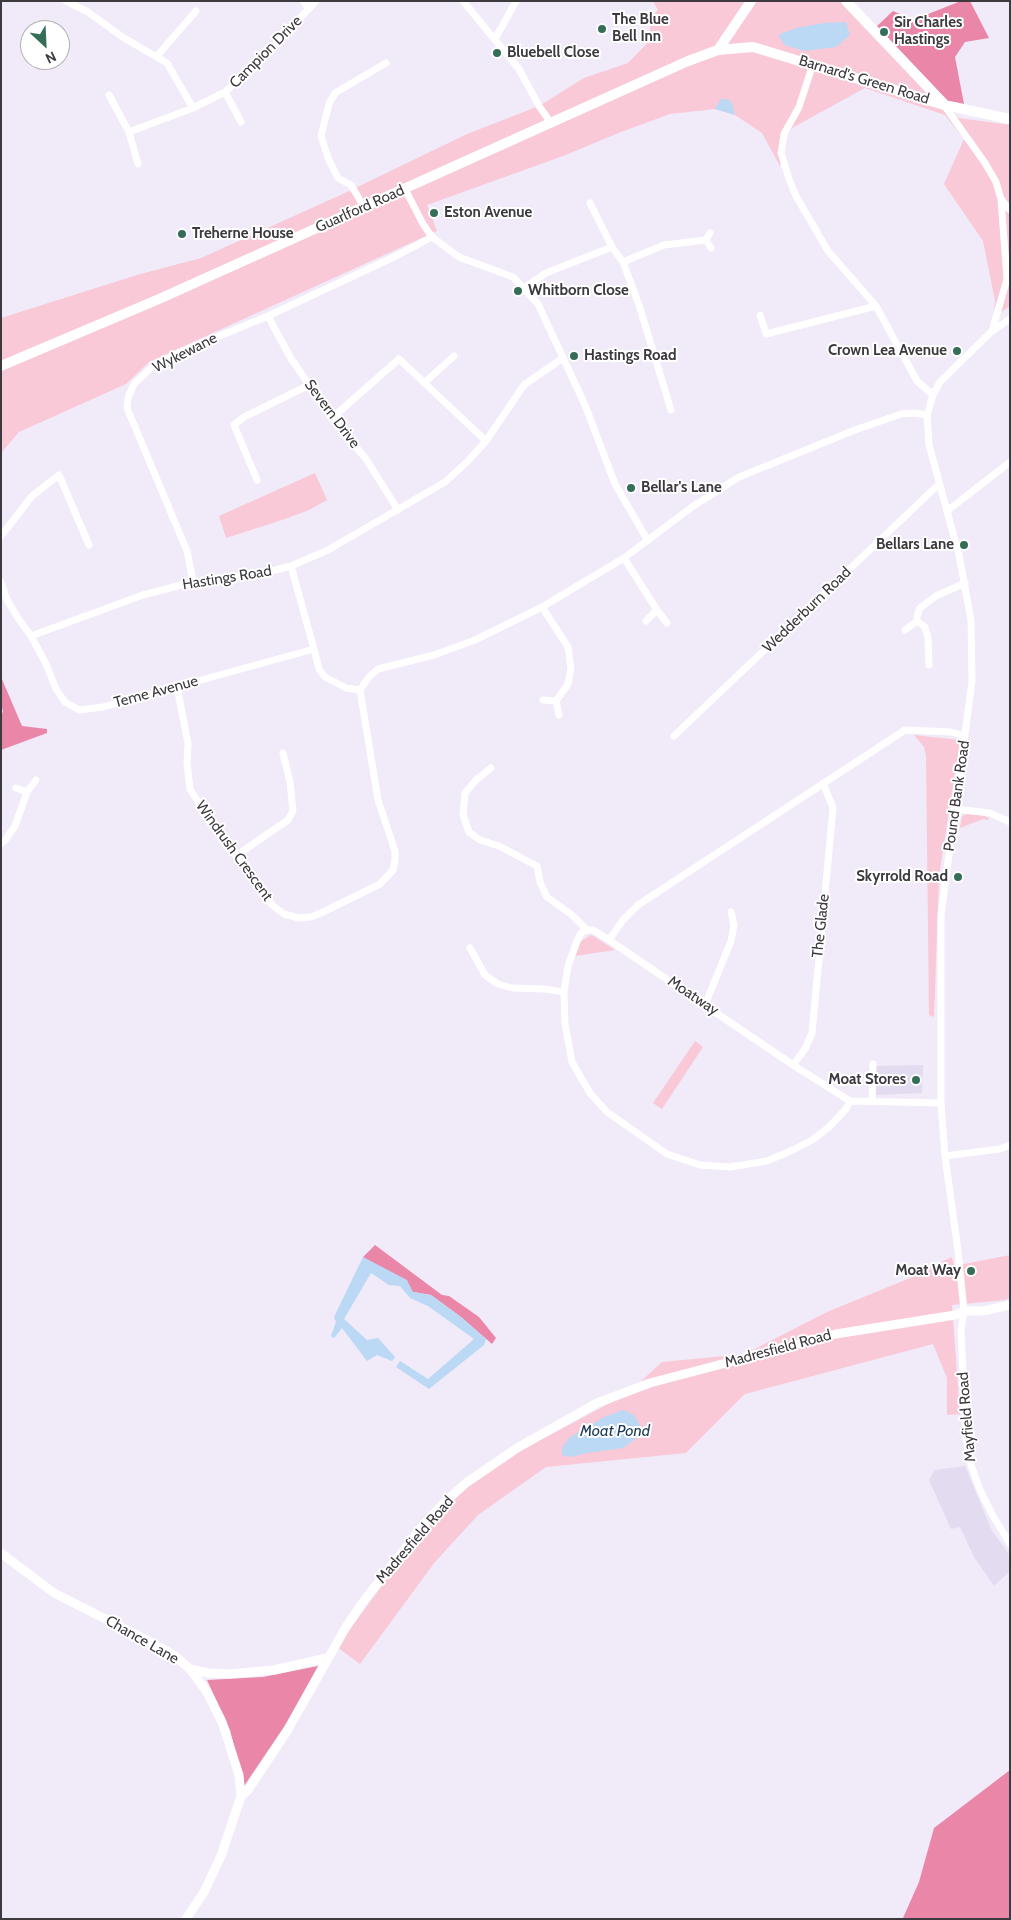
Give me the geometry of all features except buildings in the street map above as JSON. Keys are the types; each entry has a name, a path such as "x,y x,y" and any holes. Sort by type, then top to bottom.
{"main road":[{"path":"718,50 751,1"},
{"path":"846,1 944,105"},
{"name":"Barnard's Green Road","path":"718,50 753,47 944,105 1010,119"},
{"name":"Guarlford Road","path":"2,368 688,61 718,50"}],"street":[{"path":"66,1 88,12 124,38 167,63 193,108"},
{"path":"303,1 309,9"},
{"name":"Campion Drive","path":"129,132 193,108 225,92 268,52 316,1"},
{"path":"464,1 519,68 550,123"},
{"path":"494,39 516,1"},
{"path":"157,56 196,11"},
{"path":"364,207 351,185 338,178 328,158 321,136 329,104 335,94 386,63"},
{"path":"813,64 799,107 784,134 781,154 796,196 828,251 876,306 917,381 933,395"},
{"path":"225,92 240,122"},
{"path":"109,95 129,132 138,164"},
{"path":"944,105 985,162 996,182 1001,199 1008,279 992,332"},
{"path":"405,188 423,224 432,237 459,257 513,277 538,304 584,405 615,484 648,541"},
{"path":"1001,199 1010,210"},
{"path":"590,203 612,247 623,262 639,305 671,410"},
{"path":"623,262 664,245 708,236 711,248"},
{"name":"Wykewane","path":"193,582 187,551 127,408 128,398 134,384 151,368 178,354 268,316 394,257 432,237"},
{"path":"524,288 546,273 612,247"},
{"path":"760,315 766,334 876,306"},
{"name":"Severn Drive","path":"268,316 290,357 332,418 366,459 398,510"},
{"name":"Pound Bank Road","path":"964,1311 945,1156 941,1102 942,915 954,809 972,681 971,620 965,583 929,445 927,415 933,395 940,382 992,332 1010,319"},
{"path":"424,383 454,356"},
{"name":"Hastings Road","path":"31,636 143,595 193,582 258,574 291,566 328,550 445,482 486,441 524,385 563,358"},
{"path":"332,418 399,360 486,441"},
{"path":"257,480 234,425 244,417 309,385"},
{"path":"291,566 319,669 325,677 346,688 360,690 369,677 378,669 434,655 475,640 542,607 624,558 692,507 739,477 855,430 901,414 915,413 927,415"},
{"path":"947,511 1010,462"},
{"path":"1,536 32,496 58,475 89,545"},
{"name":"Wedderburn Road","path":"674,736 939,484"},
{"path":"624,558 667,623"},
{"name":"Teme Avenue","path":"1,582 11,606 31,636 46,664 56,689 65,702 79,710 103,707 314,649"},
{"path":"929,665 928,638 925,627 917,621 916,616 920,608 936,596 965,583"},
{"path":"542,607 568,647 571,668 568,684 556,701 559,715"},
{"path":"646,621 657,610"},
{"path":"905,630 917,621"},
{"name":"Windrush Crescent","path":"178,687 188,743 187,763 190,789 207,816 272,905 284,914 299,918 311,917 380,884 393,870 395,851 378,800 360,690"},
{"path":"544,700 556,701"},
{"path":"609,940 623,920 638,906 904,730 951,732 965,736"},
{"path":"237,855 288,820 293,811 290,782 283,753"},
{"name":"Moatway","path":"491,768 476,780 465,793 463,815 469,832 480,840 499,846 537,866 540,882 546,897 572,915 587,930 593,930 609,940 793,1065 850,1101"},
{"path":"1,844 15,826 27,792 36,780"},
{"name":"The Glade","path":"793,1065 805,1049 812,1033 833,808 823,784"},
{"path":"16,788 27,792"},
{"path":"954,809 990,813 1010,822"},
{"path":"706,1005 732,941 734,925 732,912"},
{"path":"587,930 581,933 577,940 568,966 564,992 565,1024 572,1062 590,1093 607,1112 625,1127 674,1157 700,1166 730,1168 767,1161 812,1140 828,1128 846,1109 850,1101 941,1102"},
{"path":"470,948 484,975 498,984 512,988 564,992"},
{"path":"872,1101 873,1064"},
{"path":"945,1156 1000,1149 1010,1144"},
{"name":"Madresfield Road","path":"186,1919 204,1892 221,1856 241,1796 248,1790 287,1731 327,1658 363,1602 425,1523 466,1483 517,1448 597,1403 650,1383 836,1334 954,1315 964,1311 983,1311 1010,1305"},
{"name":"Mayfield Road","path":"964,1311 961,1338 966,1439 971,1465 992,1514 1010,1544"},
{"name":"Chance Lane","path":"1,1553 54,1593 149,1641 175,1656 190,1670 207,1692 222,1722 239,1775 241,1796"},
{"path":"190,1670 230,1674 274,1670 327,1658"}],"shaded area":[{"path":"653,1 842,1 938,105 959,118 1010,125 1010,306 994,317 995,301 983,241 944,184 964,139 945,115 865,88 792,128 786,137 780,166 762,133 735,115 715,109 670,114 563,156 427,205 437,231 149,362 126,384 19,432 1,453 1,318 137,275 201,258 345,193 467,134 539,106 584,78 628,63 660,30 650,33 650,19 658,10"},
{"path":"961,1 970,1 989,38 965,42 955,57 964,104 947,101 877,26 893,11 913,20"},
{"path":"315,473 327,500 309,510 226,538 219,516"},
{"path":"1,677 22,726 47,729 47,733 1,750 1,717 3,711 1,705"},
{"path":"914,735 960,740 939,876 934,1017 929,1015 926,755 924,747"},
{"path":"967,814 982,815 989,818 988,820 983,819 960,828 962,816"},
{"path":"591,935 615,950 575,956 581,941"},
{"path":"695,1041 703,1047 662,1109 653,1103"},
{"path":"923,1065 922,1093 876,1095 876,1066"},
{"path":"375,1245 442,1295 449,1296 479,1317 496,1338 492,1344 461,1317 431,1295 413,1292 363,1257"},
{"path":"1010,1255 1010,1298 952,1305 960,1414 947,1415 947,1378 933,1344 745,1394 686,1453 546,1467 478,1515 435,1562 360,1664 337,1647 411,1546 461,1491 522,1450 627,1394 662,1362 745,1354 827,1312 915,1276 952,1257 954,1266"},
{"path":"965,1466 992,1531 1010,1555 1010,1571 994,1586 974,1557 960,1527 951,1529 929,1480 935,1470"},
{"path":"318,1666 286,1724 244,1786 230,1730 207,1680 263,1677"},
{"path":"1010,1770 1010,1919 903,1918 919,1882 934,1828"}],"water":[{"path":"846,22 850,35 836,47 804,51 785,45 778,35 796,28 824,23"},
{"path":"721,99 727,99 732,103 735,115 715,109"},
{"path":"363,1257 407,1280 413,1292 431,1295 461,1317 486,1339 484,1345 429,1389 396,1367 400,1361 428,1379 474,1339 428,1306 410,1298 400,1286 389,1285 371,1273 344,1319 367,1340 378,1338 395,1357 392,1361 377,1355 367,1361 342,1328 334,1338 331,1336 336,1322 334,1317"},
{"name":"Moat Pond","path":"623,1410 634,1415 643,1430 637,1438 623,1448 571,1457 562,1455 562,1448 569,1438 604,1417"}],"place":[{"name":"The Blue Bell Inn","path":"602,29"},
{"name":"Sir Charles Hastings","path":"884,32"},
{"name":"Bluebell Close","path":"497,53"},
{"name":"Eston Avenue","path":"434,213"},
{"name":"Treherne House","path":"182,234"},
{"name":"Whitborn Close","path":"518,291"},
{"name":"Crown Lea Avenue","path":"957,351"},
{"name":"Hastings Road","path":"574,356"},
{"name":"Bellar's Lane","path":"631,488"},
{"name":"Bellars Lane","path":"964,545"},
{"name":"Skyrrold Road","path":"958,877"},
{"name":"Moat Stores","path":"916,1080"},
{"name":"Moat Way","path":"971,1271"}]}
